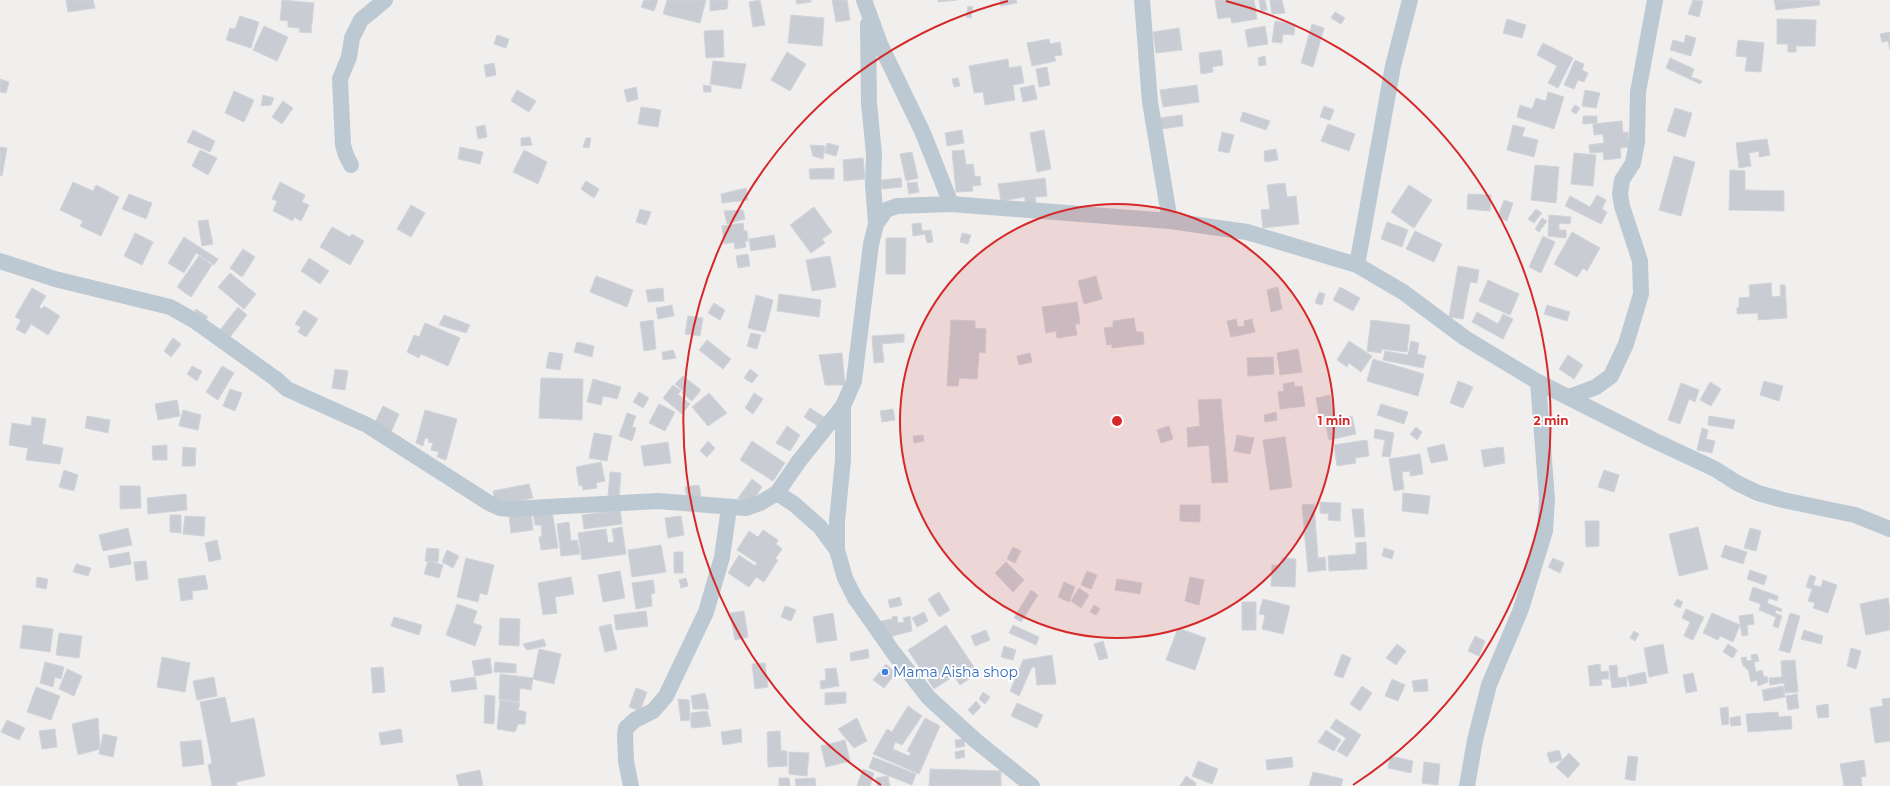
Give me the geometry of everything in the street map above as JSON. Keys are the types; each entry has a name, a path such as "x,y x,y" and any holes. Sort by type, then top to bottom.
{"street":[{"path":"351,165 343,144 340,79 349,57 352,38 361,20 385,0"},
{"path":"1142,0 1150,102 1170,221"},
{"path":"1357,265 1393,66 1410,0"},
{"path":"1569,396 1596,387 1611,376 1626,344 1641,294 1640,261 1622,206 1620,194 1622,180 1633,163 1637,142 1638,92 1655,0"},
{"path":"866,5 880,44 923,133 950,204"},
{"path":"0,261 55,279 141,298 170,307 194,321 276,379 287,389 366,425 489,503 500,508 534,509 658,501 681,501 729,508 746,508 760,503 778,493 799,461 843,406 854,380 871,244 876,224 873,185 874,154 869,103 866,5"},
{"path":"876,224 886,210 897,206 950,204 1170,221 1247,232 1357,265 1403,292 1465,338 1538,382 1569,396 1651,439 1715,469 1737,483 1758,493 1783,500 1855,515 1890,529"},
{"path":"1467,786 1474,740 1489,685 1522,609 1546,530 1547,499 1538,382"},
{"path":"843,406 843,460 837,521 837,550 845,578 855,598 928,698 975,740 1032,786"},
{"path":"778,493 794,504 816,523 837,550"},
{"path":"631,786 626,761 626,728 635,720 653,711 666,696 706,612 722,557 729,508"}],"building":[{"path":"66,0 93,0 95,8 68,12"},
{"path":"282,0 314,3 311,33 299,32 300,28 288,27 288,21 280,20"},
{"path":"644,0 658,0 654,11 641,7"},
{"path":"667,0 706,0 700,23 663,14"},
{"path":"710,0 728,0 727,9 710,11"},
{"path":"760,0 765,25 753,27 749,2"},
{"path":"796,0 811,0 811,2 797,4"},
{"path":"832,0 847,0 850,20 836,22"},
{"path":"938,0 957,0 938,2"},
{"path":"1000,0 1016,0 1017,3 1001,6"},
{"path":"1215,0 1254,0 1257,19 1232,23 1230,17 1218,19"},
{"path":"1259,0 1265,0 1267,10 1261,11"},
{"path":"1270,0 1282,0 1285,13 1272,14"},
{"path":"1693,0 1703,1 1699,17 1688,14"},
{"path":"1774,0 1819,0 1820,5 1776,10"},
{"path":"968,6 973,7 971,18 966,17"},
{"path":"1335,12 1345,18 1341,24 1331,18"},
{"path":"791,15 824,18 822,46 788,43"},
{"path":"240,16 259,22 251,48 226,40 230,28 235,29"},
{"path":"1507,19 1526,25 1522,38 1503,33"},
{"path":"1777,19 1816,20 1815,46 1796,46 1796,52 1788,52 1788,44 1777,44"},
{"path":"1275,21 1295,24 1294,35 1283,34 1282,43 1272,42"},
{"path":"1312,24 1324,28 1313,67 1301,63"},
{"path":"264,26 288,37 277,61 253,50"},
{"path":"1265,26 1268,44 1248,47 1245,30"},
{"path":"1179,28 1182,50 1156,53 1153,32"},
{"path":"723,30 724,57 706,58 704,31"},
{"path":"1890,32 1890,50 1888,41 1882,42 1880,34"},
{"path":"497,35 509,39 506,48 494,44"},
{"path":"1686,35 1696,38 1691,56 1670,50 1673,40 1684,43"},
{"path":"1049,39 1050,44 1060,42 1062,55 1054,56 1056,61 1032,66 1027,43"},
{"path":"1738,40 1764,43 1761,72 1745,71 1747,57 1736,56"},
{"path":"1543,43 1573,58 1558,88 1548,83 1557,66 1537,55"},
{"path":"1221,50 1223,65 1212,67 1213,72 1201,74 1199,53"},
{"path":"787,52 806,64 790,91 771,80"},
{"path":"1265,56 1266,65 1259,66 1258,58"},
{"path":"1670,58 1694,69 1691,77 1702,81 1700,84 1666,68"},
{"path":"1008,59 1009,68 1021,66 1024,83 1013,85 1015,100 985,105 983,92 974,93 969,66"},
{"path":"1575,60 1584,64 1582,70 1588,73 1584,82 1578,80 1574,89 1564,85"},
{"path":"713,61 746,64 741,89 710,84"},
{"path":"494,63 496,75 486,77 484,65"},
{"path":"1047,67 1050,85 1039,87 1036,69"},
{"path":"958,78 960,86 954,87 952,79"},
{"path":"0,79 9,82 6,93 0,92"},
{"path":"703,85 711,86 711,92 704,92"},
{"path":"1034,85 1037,99 1023,102 1020,88"},
{"path":"1197,85 1199,102 1163,107 1160,90"},
{"path":"636,87 638,99 627,102 624,90"},
{"path":"517,90 536,101 529,112 511,101"},
{"path":"1585,90 1600,93 1596,108 1582,106"},
{"path":"234,91 254,100 244,122 225,113"},
{"path":"1548,92 1564,97 1554,129 1517,117 1520,105 1532,109 1536,98 1546,101"},
{"path":"263,95 274,98 271,105 261,106"},
{"path":"283,101 293,108 282,124 272,117"},
{"path":"1575,105 1580,108 1576,114 1571,111"},
{"path":"1324,106 1334,110 1330,120 1320,117"},
{"path":"641,107 661,110 658,127 638,124"},
{"path":"1675,108 1692,113 1685,137 1667,131"},
{"path":"1243,112 1270,121 1266,130 1240,121"},
{"path":"1182,115 1183,126 1161,129 1160,118"},
{"path":"1583,116 1597,116 1597,123 1583,124"},
{"path":"1622,121 1623,133 1628,132 1630,147 1620,148 1621,158 1604,160 1603,152 1590,153 1589,145 1604,143 1603,134 1594,135 1593,124"},
{"path":"1328,124 1355,134 1349,151 1321,141"},
{"path":"485,125 487,137 478,139 476,127"},
{"path":"1513,125 1525,128 1522,136 1538,140 1534,157 1507,150"},
{"path":"193,130 215,141 210,152 187,142"},
{"path":"962,130 964,143 947,146 945,133"},
{"path":"1044,130 1051,169 1037,172 1030,133"},
{"path":"1222,132 1234,135 1229,153 1218,151"},
{"path":"530,137 532,145 521,146 521,138"},
{"path":"586,138 591,138 589,148 583,147"},
{"path":"1767,139 1770,155 1759,157 1759,151 1749,153 1751,166 1739,168 1736,143"},
{"path":"827,143 839,146 836,156 825,153"},
{"path":"810,145 825,146 823,159 813,156"},
{"path":"0,147 7,148 2,176 0,175"},
{"path":"460,147 483,152 480,164 458,159"},
{"path":"1276,149 1278,160 1265,162 1264,151"},
{"path":"200,150 217,158 208,175 192,166"},
{"path":"524,150 547,162 538,184 513,172"},
{"path":"964,150 966,165 973,164 975,177 980,176 981,185 972,186 973,191 956,192 952,151"},
{"path":"912,152 918,178 906,181 900,154"},
{"path":"1574,153 1596,155 1593,186 1571,184"},
{"path":"1674,156 1695,162 1681,216 1659,210"},
{"path":"863,158 865,179 844,181 843,160"},
{"path":"1535,165 1559,167 1556,203 1531,200"},
{"path":"834,168 834,179 810,179 809,169"},
{"path":"1730,170 1745,171 1745,190 1784,191 1784,211 1729,210"},
{"path":"901,178 902,187 882,189 881,180"},
{"path":"1045,178 1047,196 1035,197 1036,203 1025,204 1025,197 1001,201 998,184"},
{"path":"586,181 599,189 594,198 581,189"},
{"path":"73,182 93,191 96,185 119,197 101,236 80,226 83,221 60,210"},
{"path":"280,182 305,195 302,202 309,205 301,221 294,217 293,221 273,211 277,201 272,199"},
{"path":"917,182 919,192 909,194 907,183"},
{"path":"1285,183 1287,197 1296,196 1299,224 1263,228 1261,210 1270,209 1267,185"},
{"path":"1409,185 1432,200 1414,228 1391,212"},
{"path":"746,188 748,200 722,203 721,194"},
{"path":"129,194 152,203 146,219 122,209"},
{"path":"1468,194 1491,195 1490,211 1467,209"},
{"path":"1597,195 1606,200 1602,209 1607,212 1601,224 1565,206 1570,196 1590,207"},
{"path":"1504,200 1513,203 1507,221 1498,217"},
{"path":"411,205 425,213 411,237 397,229"},
{"path":"814,207 832,232 822,239 825,243 811,253 790,225"},
{"path":"640,209 651,212 646,225 636,222"},
{"path":"1536,209 1542,213 1534,223 1528,219"},
{"path":"743,210 745,219 727,224 724,211"},
{"path":"1549,215 1571,217 1570,224 1559,223 1559,230 1566,230 1566,238 1548,236"},
{"path":"1542,218 1547,221 1539,232 1535,229"},
{"path":"208,220 213,244 202,246 198,221"},
{"path":"1387,222 1408,230 1402,247 1381,239"},
{"path":"743,223 744,231 747,231 748,241 745,241 746,247 735,249 734,242 724,244 722,226"},
{"path":"921,223 922,231 931,230 933,242 927,243 925,234 913,236 912,224"},
{"path":"332,227 350,237 352,234 364,241 350,265 320,247"},
{"path":"1415,231 1442,244 1434,262 1406,249"},
{"path":"1572,232 1600,248 1587,271 1583,268 1577,277 1554,264"},
{"path":"135,233 153,242 142,265 124,256"},
{"path":"962,233 971,235 968,244 960,242"},
{"path":"774,235 776,247 751,251 749,239"},
{"path":"1543,236 1555,242 1541,273 1529,267"},
{"path":"184,237 218,259 214,265 196,253 184,273 168,263"},
{"path":"886,238 906,238 905,274 886,274"},
{"path":"243,249 255,257 242,277 230,268"},
{"path":"748,254 750,266 738,268 736,256"},
{"path":"199,256 212,265 191,297 177,287"},
{"path":"830,256 836,287 812,291 806,260"},
{"path":"309,258 329,271 320,284 301,271"},
{"path":"1458,266 1479,270 1477,283 1470,282 1463,319 1449,317"},
{"path":"230,273 256,294 244,309 218,287"},
{"path":"596,276 633,290 627,307 590,292"},
{"path":"1096,276 1102,299 1084,304 1078,281"},
{"path":"1488,280 1519,294 1510,315 1479,301"},
{"path":"1771,283 1772,297 1781,296 1780,285 1785,285 1787,318 1758,320 1758,313 1737,314 1739,298 1750,297 1749,285"},
{"path":"1278,287 1282,309 1271,312 1267,290"},
{"path":"1340,287 1360,298 1353,311 1333,300"},
{"path":"32,288 46,296 39,307 42,309 44,306 60,316 48,335 31,324 25,334 16,329 21,320 15,317"},
{"path":"663,288 664,301 648,302 646,290"},
{"path":"1319,292 1325,294 1322,305 1315,303"},
{"path":"779,294 821,300 819,317 777,311"},
{"path":"756,295 773,300 765,332 748,328"},
{"path":"1077,302 1080,324 1075,324 1077,335 1057,338 1056,331 1046,333 1042,307"},
{"path":"714,303 725,310 720,320 708,313"},
{"path":"672,305 674,316 658,319 656,308"},
{"path":"1547,305 1570,312 1567,321 1544,314"},
{"path":"238,307 247,315 230,337 220,330"},
{"path":"196,309 208,317 205,320 194,314"},
{"path":"304,310 318,319 306,337 298,332 301,327 295,324"},
{"path":"1477,312 1498,324 1503,314 1513,319 1503,339 1472,322"},
{"path":"444,315 470,325 466,333 439,325"},
{"path":"688,316 703,318 700,336 685,334"},
{"path":"1134,318 1136,332 1143,332 1144,344 1112,348 1112,344 1107,345 1104,328 1113,327 1113,321"},
{"path":"1236,319 1238,327 1245,326 1244,321 1252,319 1255,332 1231,337 1227,321"},
{"path":"653,320 656,349 644,351 640,322"},
{"path":"951,320 975,321 975,328 986,329 985,353 979,352 977,379 959,378 958,386 947,386"},
{"path":"1371,320 1410,325 1407,352 1382,349 1381,353 1367,351"},
{"path":"425,323 460,338 448,366 421,354 419,358 407,352 414,335 419,337"},
{"path":"751,333 761,335 757,349 747,346"},
{"path":"904,334 904,342 882,344 884,362 874,363 872,336"},
{"path":"173,338 181,344 171,357 164,351"},
{"path":"707,340 731,359 723,369 699,350"},
{"path":"1349,341 1372,356 1361,372 1349,363 1347,367 1337,360"},
{"path":"1411,341 1419,343 1417,354 1426,356 1423,368 1383,360 1385,351 1408,355"},
{"path":"577,342 594,346 592,357 574,352"},
{"path":"1298,349 1302,372 1280,375 1277,353"},
{"path":"673,350 676,358 663,360 662,352"},
{"path":"549,352 563,354 560,370 546,368"},
{"path":"842,353 845,385 825,385 819,355"},
{"path":"1030,353 1032,362 1019,365 1017,356"},
{"path":"1568,355 1583,365 1574,379 1559,369"},
{"path":"1273,357 1274,374 1248,376 1247,358"},
{"path":"1373,359 1424,374 1418,396 1367,381"},
{"path":"192,366 202,371 197,381 187,374"},
{"path":"222,366 234,373 218,400 206,392"},
{"path":"335,369 348,371 345,390 332,388"},
{"path":"750,369 758,375 752,383 744,378"},
{"path":"683,376 701,390 692,401 682,393 683,391 675,384"},
{"path":"541,378 583,379 582,420 539,418"},
{"path":"593,379 621,387 617,399 603,396 601,405 587,402"},
{"path":"1458,381 1473,387 1463,408 1450,403"},
{"path":"1764,381 1783,386 1779,401 1760,395"},
{"path":"1294,382 1295,387 1302,386 1305,406 1280,409 1278,392 1284,391 1283,384"},
{"path":"1710,382 1721,389 1711,406 1700,400"},
{"path":"1681,383 1699,390 1695,402 1689,399 1680,424 1668,420"},
{"path":"673,385 681,391 678,394 690,404 682,414 663,398"},
{"path":"230,389 242,393 235,411 223,406"},
{"path":"639,392 649,398 643,408 633,402"},
{"path":"709,393 727,413 708,426 692,407"},
{"path":"754,393 763,399 753,414 745,408"},
{"path":"1330,395 1334,416 1325,418 1324,413 1319,414 1316,398"},
{"path":"1221,399 1228,482 1212,483 1209,445 1188,447 1187,428 1200,426 1198,400"},
{"path":"177,400 180,416 158,420 155,404"},
{"path":"659,404 675,412 665,431 649,423"},
{"path":"1381,404 1408,412 1404,424 1377,415"},
{"path":"383,406 399,414 391,432 374,424"},
{"path":"810,408 824,417 818,426 804,417"},
{"path":"893,409 895,420 882,422 880,411"},
{"path":"183,410 201,415 198,430 179,426"},
{"path":"425,410 457,419 446,460 437,457 439,452 431,450 433,443 428,442 429,439 425,438 423,446 416,443"},
{"path":"1276,412 1277,420 1265,422 1264,415"},
{"path":"627,413 636,416 632,427 636,428 632,441 619,436"},
{"path":"87,416 110,420 108,433 85,428"},
{"path":"1352,416 1356,434 1329,440 1325,422"},
{"path":"1709,416 1735,420 1733,429 1708,425"},
{"path":"32,417 46,419 42,444 63,448 60,464 26,460 28,448 9,445 12,423 31,426"},
{"path":"787,426 800,435 790,451 776,443"},
{"path":"1169,426 1173,439 1161,443 1157,430"},
{"path":"1416,427 1422,432 1417,440 1410,434"},
{"path":"1702,428 1708,430 1706,439 1715,441 1712,453 1697,450"},
{"path":"1375,429 1394,433 1390,457 1382,456 1385,440 1374,438"},
{"path":"594,433 612,436 607,461 589,458"},
{"path":"923,435 924,441 914,443 913,436"},
{"path":"1237,435 1254,438 1250,454 1234,451"},
{"path":"1285,437 1292,487 1270,490 1263,440"},
{"path":"1367,440 1369,456 1355,458 1356,463 1337,466 1334,445"},
{"path":"708,441 715,448 707,457 700,451"},
{"path":"752,441 785,463 773,481 740,460"},
{"path":"668,442 671,463 644,466 641,446"},
{"path":"1444,444 1448,460 1431,463 1427,448"},
{"path":"167,445 167,460 153,460 152,446"},
{"path":"183,447 196,448 195,466 182,466"},
{"path":"1503,447 1505,463 1484,467 1481,450"},
{"path":"1420,454 1423,474 1410,476 1410,471 1402,472 1404,489 1394,491 1389,459"},
{"path":"601,462 605,481 596,483 597,488 583,490 582,485 579,486 576,467"},
{"path":"64,470 78,475 74,491 59,487"},
{"path":"1604,470 1619,475 1614,492 1598,487"},
{"path":"610,472 621,473 619,497 608,496"},
{"path":"752,479 762,487 749,506 738,498"},
{"path":"529,484 533,498 496,505 493,491"},
{"path":"699,485 701,497 687,499 685,487"},
{"path":"120,486 140,486 141,508 120,509"},
{"path":"1403,493 1430,496 1428,514 1402,511"},
{"path":"186,494 187,510 148,514 147,498"},
{"path":"1320,502 1341,503 1340,521 1328,520 1329,514 1320,513"},
{"path":"1314,504 1318,558 1325,557 1326,570 1308,572 1302,505"},
{"path":"1180,505 1200,505 1200,522 1180,521"},
{"path":"1352,509 1363,509 1365,537 1355,537"},
{"path":"620,510 622,524 584,529 582,515"},
{"path":"552,511 558,548 541,550 539,537 542,536 541,525 535,525 533,513"},
{"path":"531,512 533,530 511,533 509,515"},
{"path":"170,515 181,515 181,533 170,532"},
{"path":"185,516 205,517 204,536 183,534"},
{"path":"681,516 684,535 668,538 665,518"},
{"path":"1585,521 1599,521 1599,546 1586,547"},
{"path":"569,522 571,541 577,540 580,554 561,556 557,524"},
{"path":"622,527 626,554 582,560 578,533 606,529 608,543 614,542 612,529"},
{"path":"1698,527 1708,569 1679,576 1669,534"},
{"path":"128,528 132,545 103,551 99,535"},
{"path":"1750,528 1761,531 1756,551 1744,548"},
{"path":"763,530 778,540 776,544 782,549 775,559 778,560 764,582 756,577 749,587 728,573 739,555 755,566 757,563 737,550 749,531 758,537"},
{"path":"217,540 221,559 209,562 205,543"},
{"path":"1366,542 1367,569 1329,571 1328,556 1356,554 1356,543"},
{"path":"661,545 666,572 632,577 628,550"},
{"path":"1725,545 1747,552 1743,564 1721,557"},
{"path":"1013,547 1021,551 1015,563 1007,559"},
{"path":"427,548 439,549 438,562 425,561"},
{"path":"1384,548 1394,551 1392,559 1382,556"},
{"path":"447,550 459,556 453,568 442,562"},
{"path":"129,552 131,564 110,568 108,556"},
{"path":"674,552 683,552 683,573 674,573"},
{"path":"466,558 494,565 487,595 480,593 478,602 457,597"},
{"path":"1282,558 1296,559 1295,587 1271,586 1272,565 1282,565"},
{"path":"1553,558 1564,563 1560,573 1548,567"},
{"path":"146,561 148,579 136,581 134,562"},
{"path":"428,561 443,565 439,578 424,574"},
{"path":"1006,562 1024,580 1013,592 995,573"},
{"path":"76,564 91,568 88,576 73,572"},
{"path":"1750,570 1767,576 1764,585 1747,579"},
{"path":"620,571 625,598 603,602 598,575"},
{"path":"1087,571 1097,575 1091,589 1081,585"},
{"path":"205,575 208,589 192,591 193,599 181,601 178,579"},
{"path":"1810,575 1816,577 1813,585 1821,587 1823,580 1837,585 1828,613 1813,608 1815,603 1808,601 1812,589 1806,587"},
{"path":"37,577 48,579 46,589 36,587"},
{"path":"571,577 574,594 555,597 557,613 543,615 538,583"},
{"path":"1190,577 1204,580 1199,605 1185,601"},
{"path":"686,578 688,586 681,588 679,580"},
{"path":"1117,579 1142,583 1140,594 1115,590"},
{"path":"653,580 655,593 651,594 652,606 636,609 632,583"},
{"path":"1064,582 1075,587 1069,602 1058,597"},
{"path":"1753,587 1778,596 1777,601 1769,598 1767,603 1782,609 1781,612 1776,610 1775,613 1782,616 1778,628 1773,626 1776,617 1759,610 1761,604 1749,600"},
{"path":"1079,588 1089,595 1081,608 1071,601"},
{"path":"1031,590 1038,595 1021,622 1014,618"},
{"path":"939,592 950,610 939,617 928,599"},
{"path":"900,597 902,605 890,608 888,600"},
{"path":"1888,598 1890,609 1890,630 1866,635 1860,604"},
{"path":"1263,599 1290,606 1283,634 1262,629 1265,615 1259,614"},
{"path":"1677,599 1683,602 1680,608 1674,605"},
{"path":"1242,602 1256,602 1256,630 1242,630"},
{"path":"457,604 477,611 473,623 482,626 475,646 446,635"},
{"path":"1094,605 1100,609 1096,615 1090,612"},
{"path":"785,606 796,610 791,621 781,617"},
{"path":"1686,609 1704,617 1693,640 1684,636 1690,622 1682,618"},
{"path":"646,611 648,626 616,630 614,615"},
{"path":"744,611 748,637 735,640 730,613"},
{"path":"924,612 928,621 917,627 912,618"},
{"path":"833,613 837,640 817,643 813,617"},
{"path":"1712,613 1740,625 1733,642 1720,636 1718,640 1703,633"},
{"path":"1790,613 1800,616 1790,653 1779,650"},
{"path":"1753,614 1754,624 1747,625 1748,635 1742,636 1739,616"},
{"path":"897,616 898,623 904,622 903,618 910,616 912,631 892,636 893,639 877,622 892,619 892,617"},
{"path":"394,617 422,625 419,635 391,626"},
{"path":"500,618 520,619 519,646 499,645"},
{"path":"611,624 617,649 605,652 599,627"},
{"path":"23,625 53,629 50,652 20,648"},
{"path":"946,625 978,673 960,685 954,676 934,689 908,650"},
{"path":"1013,625 1039,637 1036,645 1009,633"},
{"path":"1178,628 1206,638 1195,670 1166,660"},
{"path":"986,630 990,640 975,646 971,636"},
{"path":"1804,630 1823,636 1821,644 1801,639"},
{"path":"1634,631 1639,634 1635,641 1630,638"},
{"path":"59,633 82,636 79,658 56,655"},
{"path":"1475,636 1485,641 1479,656 1468,651"},
{"path":"544,639 546,646 527,650 523,644"},
{"path":"1103,641 1108,658 1099,660 1094,644"},
{"path":"1397,644 1406,651 1396,665 1386,658"},
{"path":"1663,644 1668,673 1649,677 1644,648"},
{"path":"1728,644 1737,650 1733,658 1723,652"},
{"path":"1004,646 1016,650 1013,660 1001,657"},
{"path":"1851,648 1861,651 1856,669 1847,666"},
{"path":"539,649 561,654 554,684 533,679"},
{"path":"868,649 869,658 851,661 850,653"},
{"path":"1342,654 1351,658 1343,678 1334,675"},
{"path":"1757,654 1759,661 1754,662 1756,672 1762,670 1764,677 1767,676 1768,682 1758,686 1757,680 1751,682 1748,669 1743,666 1741,658 1746,657 1747,661 1752,660 1751,655"},
{"path":"1052,655 1056,684 1037,685 1035,667 1032,667 1019,696 1010,691 1023,660"},
{"path":"162,657 190,663 185,692 157,687"},
{"path":"490,658 492,673 475,676 472,661"},
{"path":"1795,660 1798,692 1785,693 1784,683 1770,685 1769,678 1782,677 1781,661"},
{"path":"45,662 64,667 61,679 55,677 53,687 40,683"},
{"path":"495,662 516,664 516,673 494,672"},
{"path":"765,663 768,687 755,689 752,664"},
{"path":"886,664 896,673 884,688 873,680"},
{"path":"1600,664 1601,672 1608,671 1609,679 1601,679 1602,685 1590,686 1588,666"},
{"path":"1617,665 1618,678 1626,677 1627,686 1612,688 1609,666"},
{"path":"383,667 385,692 373,693 371,668"},
{"path":"836,668 839,686 821,689 820,681 826,680 825,669"},
{"path":"67,669 82,676 74,696 59,689"},
{"path":"1645,672 1647,683 1630,686 1627,676"},
{"path":"1693,673 1697,691 1686,693 1683,675"},
{"path":"500,674 533,678 531,690 520,688 519,702 499,699"},
{"path":"214,677 217,696 197,700 193,681"},
{"path":"475,677 477,689 452,692 450,681"},
{"path":"1392,679 1405,685 1398,701 1385,696"},
{"path":"1427,679 1428,691 1414,692 1412,681"},
{"path":"1362,686 1372,693 1360,711 1350,704"},
{"path":"1783,686 1785,697 1764,701 1762,690"},
{"path":"36,687 60,696 51,720 27,712"},
{"path":"636,688 647,692 640,711 629,707"},
{"path":"846,692 846,703 825,705 825,693"},
{"path":"983,692 990,697 985,704 979,699"},
{"path":"705,693 709,709 693,709 691,696"},
{"path":"1797,694 1799,708 1788,710 1786,696"},
{"path":"485,695 495,696 494,724 484,723"},
{"path":"225,697 231,723 254,718 265,776 236,782 237,785 233,786 212,786 208,765 212,763 200,702"},
{"path":"1890,698 1890,741 1875,743 1870,708 1883,706 1882,699"},
{"path":"678,699 689,700 690,720 681,721"},
{"path":"500,700 520,703 518,710 526,712 525,724 518,724 515,732 497,729"},
{"path":"976,701 981,707 973,715 968,710"},
{"path":"1017,703 1043,715 1037,728 1011,716"},
{"path":"1828,704 1829,717 1818,718 1816,706"},
{"path":"908,706 922,716 902,745 895,742 893,749 909,756 911,753 907,751 925,718 940,726 919,774 873,754 887,729 892,732"},
{"path":"1728,707 1729,724 1722,725 1720,708"},
{"path":"707,711 711,726 691,727 691,713"},
{"path":"1778,712 1779,717 1791,716 1792,729 1748,732 1746,714"},
{"path":"1740,716 1741,725 1731,726 1730,718"},
{"path":"98,718 100,749 78,755 72,724"},
{"path":"857,718 867,741 854,748 838,729"},
{"path":"1336,719 1361,735 1347,757 1337,751 1346,738 1330,728"},
{"path":"7,720 25,728 19,740 1,732"},
{"path":"55,729 57,747 42,749 39,731"},
{"path":"401,729 403,742 381,745 379,733"},
{"path":"741,729 742,742 723,745 721,732"},
{"path":"1326,730 1341,740 1334,751 1318,742"},
{"path":"780,731 781,751 787,751 787,766 768,767 767,732"},
{"path":"103,734 117,737 113,757 99,754"},
{"path":"964,739 965,746 956,748 955,740"},
{"path":"201,740 204,764 183,767 180,742"},
{"path":"845,740 850,761 826,767 821,746"},
{"path":"964,750 965,757 956,759 955,752"},
{"path":"1559,750 1562,760 1550,763 1547,753"},
{"path":"789,752 809,753 807,776 789,774"},
{"path":"1569,753 1580,764 1568,778 1556,767"},
{"path":"1390,756 1413,761 1411,773 1388,768"},
{"path":"1628,756 1638,757 1635,781 1625,779"},
{"path":"873,757 916,774 912,785 869,768"},
{"path":"1292,757 1293,767 1267,770 1266,760"},
{"path":"1864,760 1866,776 1861,777 1862,786 1844,786 1840,764"},
{"path":"1198,761 1218,769 1212,784 1192,776"},
{"path":"1424,762 1440,764 1438,785 1422,783"},
{"path":"863,769 874,773 870,786 857,786"},
{"path":"930,769 1001,771 1001,786 929,786"},
{"path":"480,770 483,786 459,786 456,775"},
{"path":"1313,772 1343,779 1341,786 1309,786"},
{"path":"888,776 890,786 877,786 876,778"},
{"path":"1186,776 1196,783 1195,786 1180,786"},
{"path":"779,778 789,778 790,786 779,786"},
{"path":"815,778 816,786 796,786 795,779"}],"place":[{"name":"Mama Aisha shop","path":"885,672"}]}
